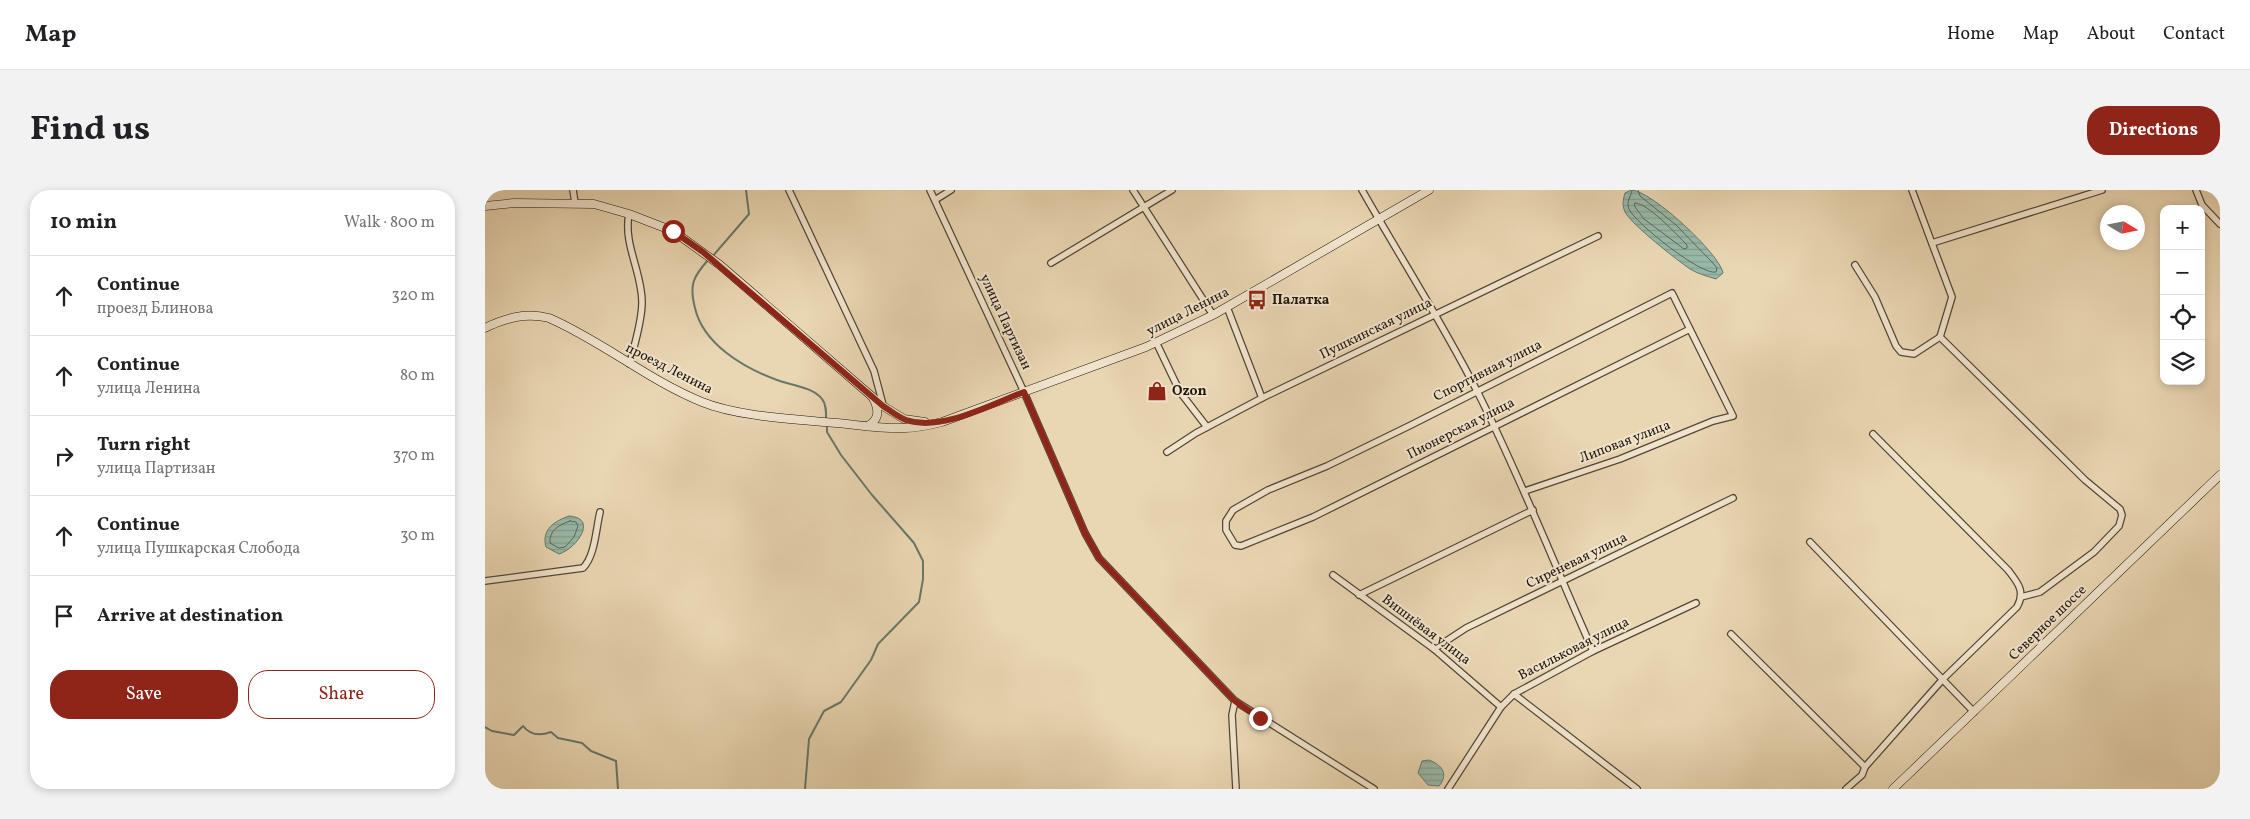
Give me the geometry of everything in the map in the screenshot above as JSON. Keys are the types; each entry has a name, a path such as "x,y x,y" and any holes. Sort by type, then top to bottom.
{"main road":[{"name":"улица Ленина","path":"942,422 1156,342 1213,315 1429,190"},
{"path":"485,206 594,204 629,214 673,231 720,265 883,406 904,419 913,422 942,422"},
{"name":"проезд Ленина","path":"485,328 520,316 539,316 566,326 629,364 702,402 769,416 906,428 942,422"},
{"path":"868,426 876,420 878,409 871,395"},
{"name":"Северное шоссе","path":"1893,789 2220,475"}],"street":[{"path":"573,190 575,203"},
{"path":"789,190 874,371 883,406"},
{"name":"улица Партизан","path":"930,190 1024,392 1085,533 1099,558 1235,701 1374,789"},
{"path":"935,200 951,190"},
{"path":"1133,190 1213,315"},
{"path":"1051,263 1172,190"},
{"path":"1362,190 1436,314 1477,391 1525,491 1562,583 1593,651"},
{"path":"1855,265 1875,296 1896,346 1901,352 1914,354 1940,337 1951,297 1913,190"},
{"path":"1932,243 2103,190"},
{"path":"2196,190 2201,204 2220,224"},
{"path":"629,214 627,227 628,241 642,301 629,364"},
{"name":"Пушкинская улица","path":"1167,452 1207,427 1262,398 1598,236"},
{"name":"Спортивная улица","path":"1241,546 1235,545 1226,530 1226,522 1233,510 1269,490 1335,462 1672,293 1733,416"},
{"path":"1227,307 1262,398"},
{"name":"Пионерская улица","path":"1241,546 1313,517 1690,329"},
{"path":"1940,337 2085,480 2120,509 2122,515 2119,526 2094,552 2039,592 2021,597"},
{"path":"1156,342 1180,392 1207,427"},
{"name":"Липовая улица","path":"1525,491 1620,460 1713,421 1733,416"},
{"path":"1846,789 1861,775 1865,767 1943,679 2017,606 2021,597 2021,590 2008,570 1873,434"},
{"name":"Сиреневая улица","path":"1434,649 1467,628 1733,498"},
{"path":"1359,595 1533,510"},
{"path":"485,581 583,568 591,554 600,512"},
{"path":"1810,542 1973,712"},
{"name":"Вишнёвая улица","path":"1333,575 1434,649 1501,707"},
{"name":"Васильковая улица","path":"1448,789 1501,707 1514,694 1593,651 1696,603"},
{"path":"1731,634 1865,767"},
{"path":"1514,694 1637,789"},
{"path":"1235,701 1232,715 1236,789"}],"water":[{"path":"1631,190 1653,200 1683,224 1710,252 1723,273 1716,279 1693,271 1645,233 1629,218 1624,209 1625,193"},
{"path":"569,516 578,518 584,528 578,540 566,551 559,554 546,547 547,531 554,523"},
{"path":"1429,760 1443,770 1442,782 1439,786 1428,785 1418,773 1422,761"}],"waterway":[{"path":"712,257 749,214 746,190"},
{"path":"708,260 696,277 692,293 699,321 707,333 727,353 751,369 777,380 807,389 818,395 825,404 826,421"},
{"path":"805,789 809,739 824,711 841,702 871,660 878,644 919,602 923,579 923,561 914,543 872,495 841,455 827,432 827,425"},
{"path":"485,727 492,731 514,735 523,726 532,733 543,734 551,732 558,738 582,743 591,751 616,761 618,789"}],"place":[{"name":"Палатка","path":"1257,300"},
{"name":"Ozon","path":"1157,391"}],"route":[{"path":"673,231 684,237 720,265 883,406 904,419 913,422 942,422 1024,392 1085,533 1099,558 1235,701 1260,718"}]}
